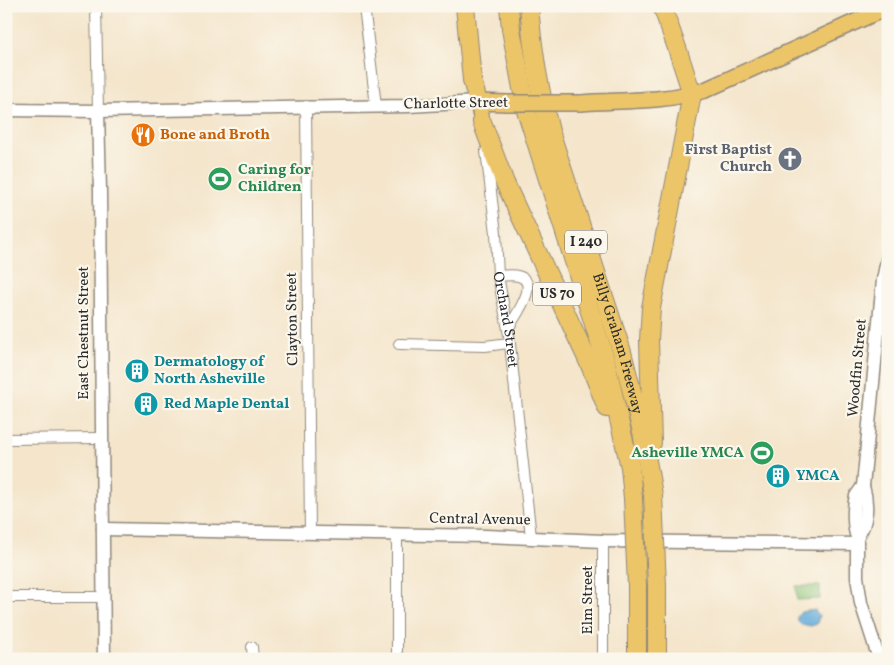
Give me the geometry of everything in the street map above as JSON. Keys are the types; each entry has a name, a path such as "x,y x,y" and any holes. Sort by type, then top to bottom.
{"highway":[{"path":"466,6 472,80 478,102"},
{"name":"Billy Graham Freeway","path":"509,6 511,29 526,110 605,359 630,467 634,498 636,659"},
{"name":"Billy Graham Freeway","path":"529,6 538,78 550,131 622,352 651,476 657,586 657,659"},
{"path":"651,476 652,428 649,340 651,308 692,94 662,6"},
{"name":"US 70","path":"482,122 506,184 590,365 630,467"}],"main road":[{"name":"Charlotte Street","path":"478,102 581,103 692,94 705,90 888,7"},
{"name":"Orchard Street","path":"478,102 482,122"}],"street":[{"name":"East Chestnut Street","path":"96,6 100,191 104,659"},
{"path":"364,6 376,106"},
{"name":"Charlotte Street","path":"6,110 98,111 376,106 478,102"},
{"name":"Clayton Street","path":"306,106 310,532"},
{"name":"Orchard Street","path":"482,122 496,233 498,276 510,343 530,537"},
{"name":"Woodfin Street","path":"879,659 861,603 857,577 857,540 865,522 866,497 863,486 883,280 888,254"},
{"path":"498,276 520,276 527,284 528,291 525,301 508,328"},
{"path":"399,344 485,346 510,343"},
{"path":"6,439 101,438"},
{"name":"Central Avenue","path":"102,529 530,537 603,542 857,540"},
{"path":"397,534 397,659"},
{"name":"Elm Street","path":"603,542 603,659"},
{"path":"6,597 104,597"},
{"path":"252,647 253,659"}],"green space":[{"path":"796,586 820,586 820,599 797,600"}],"water":[{"path":"815,610 819,616 817,624 811,626 800,624 797,621 797,617 801,612"}],"place":[{"name":"Bone and Broth","path":"143,135"},
{"name":"First Baptist Church","path":"790,159"},
{"name":"Caring for Children","path":"220,179"},
{"name":"Dermatology of North Asheville","path":"137,371"},
{"name":"Red Maple Dental","path":"146,404"},
{"name":"Asheville YMCA","path":"762,453"},
{"name":"YMCA","path":"778,476"}]}
